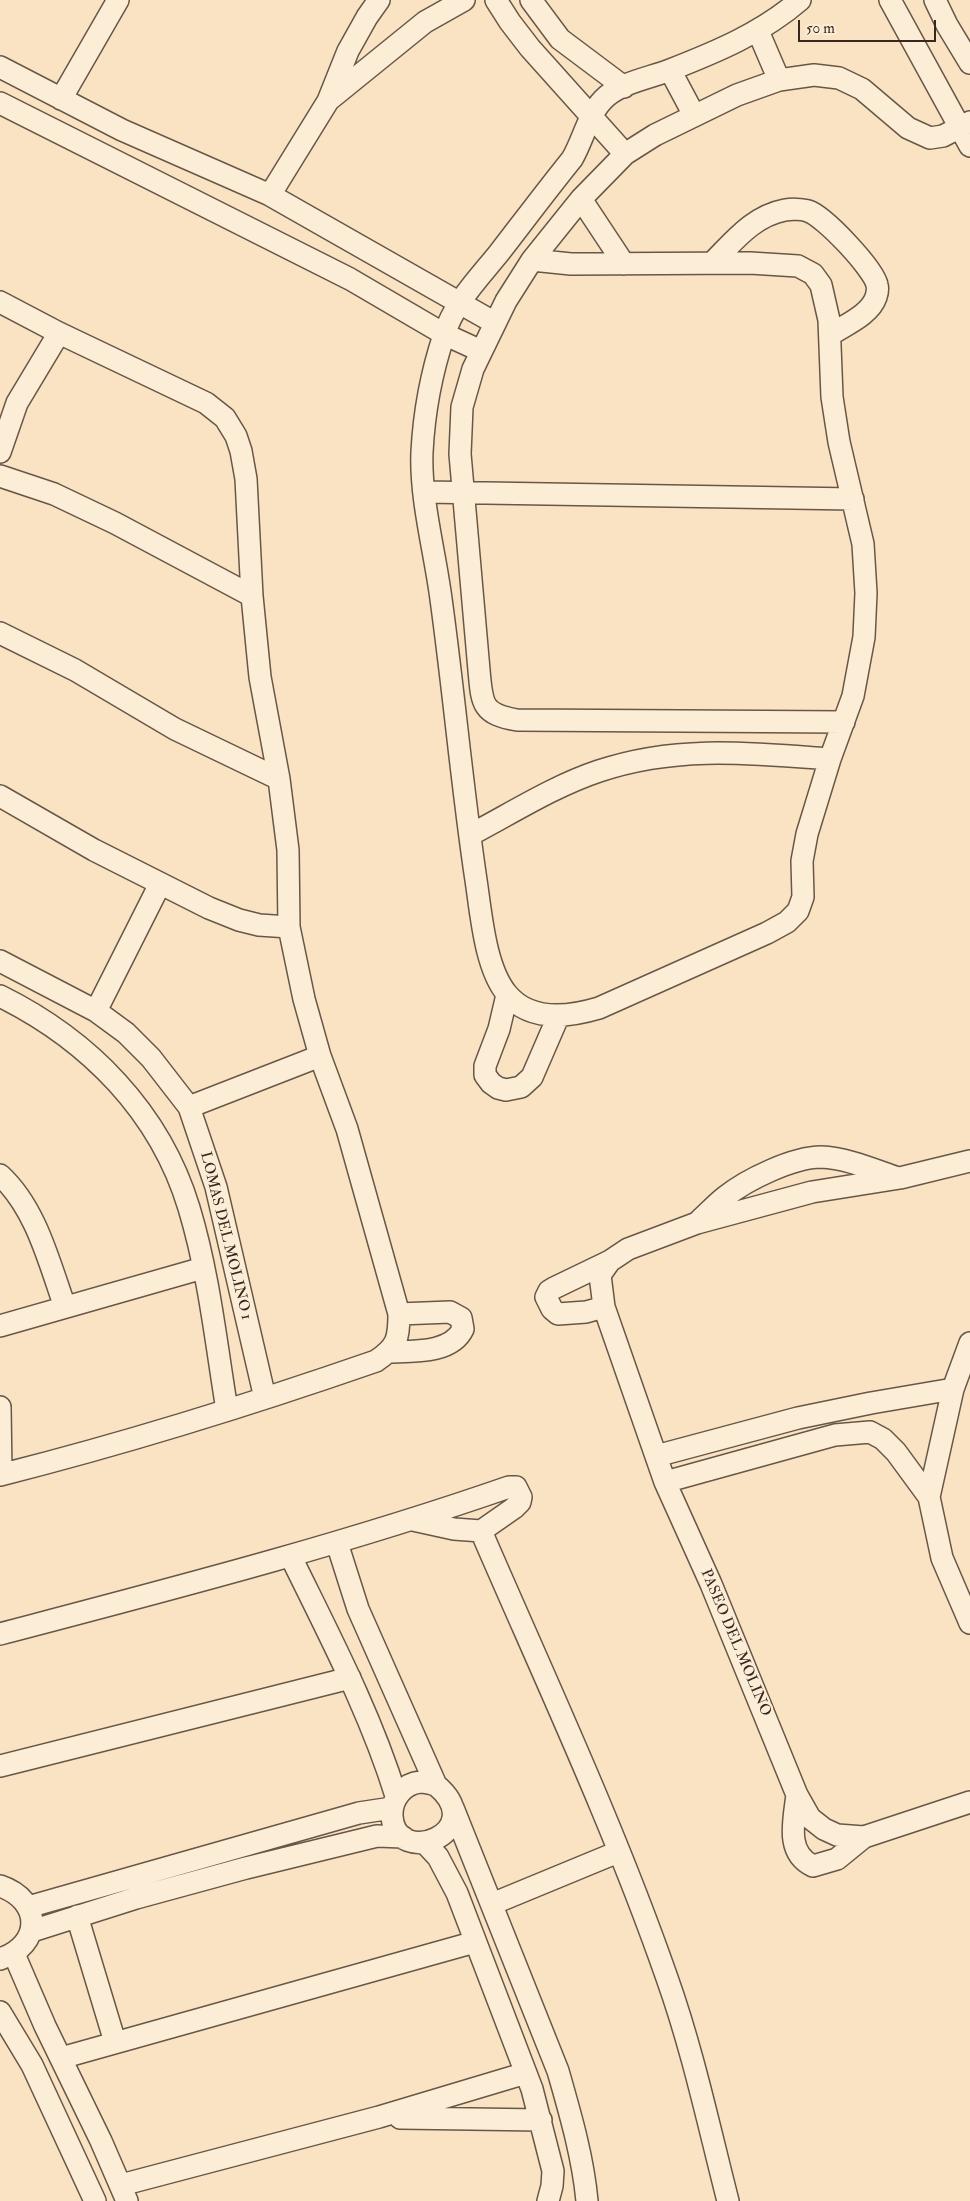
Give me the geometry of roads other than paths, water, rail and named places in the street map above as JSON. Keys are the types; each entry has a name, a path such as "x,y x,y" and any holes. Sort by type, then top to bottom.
{"street":[{"path":"61,99 118,0"},
{"path":"270,195 328,101 348,51 366,17 379,0"},
{"path":"328,101 425,22 464,0"},
{"path":"496,0 530,48 625,154"},
{"path":"531,0 560,38 624,87"},
{"path":"532,260 571,264 750,263 798,266 813,274 821,285 825,296 830,335 832,397 839,442 862,544 866,593 864,637 853,696 830,759 807,834 802,861 803,897 798,910 787,922 767,933 599,1008 576,1015 558,1016 540,1014 522,1006 507,995 497,976 490,954 470,835 441,600 425,492 422,453 428,403 444,334 458,303 572,159 581,144 590,116 607,96 624,87 670,70 758,32 800,0"},
{"path":"844,722 517,720 498,717 488,710 482,698 460,454 462,407 481,352 506,301 532,260 581,199 625,154 655,135 694,115 779,80 814,74 839,78 862,89 908,128 930,138 967,132 890,0"},
{"path":"935,0 946,25 970,64"},
{"path":"758,32 779,80"},
{"path":"0,67 166,150 270,195 495,323"},
{"path":"670,70 694,115"},
{"path":"0,103 350,279 444,334 481,352"},
{"path":"581,199 624,264"},
{"path":"712,263 751,224 786,210 808,211 829,225 873,275 878,286 876,297 866,312 830,335"},
{"path":"0,302 59,333 206,403 225,418 236,436 246,479 252,596 260,677 279,778 288,850 289,927 304,999 320,1056 347,1129 399,1314 398,1338 389,1352 376,1361 227,1410 92,1451 1,1475 0,1407"},
{"path":"0,452 17,403 59,333"},
{"path":"0,476 54,494 115,523 252,596"},
{"path":"425,492 853,499"},
{"path":"0,633 75,670 175,729 279,778"},
{"path":"470,835 558,788 599,770 650,757 690,753 735,752 830,759"},
{"path":"0,796 94,850 160,884 239,920 260,925 289,927"},
{"path":"96,1011 160,884"},
{"name":"LOMAS DEL MOLINO 1","path":"0,961 96,1011 126,1033 151,1058 189,1107 216,1188 265,1398"},
{"path":"507,995 499,1029 485,1066 485,1074 498,1088 506,1090 521,1087 532,1077 558,1016"},
{"name":"LOMAS DEL MOLINO 1","path":"0,996 22,1007 69,1037 104,1068 136,1102 168,1155 189,1207 204,1268 227,1410"},
{"path":"189,1107 320,1056"},
{"path":"696,1223 726,1196 759,1176 793,1162 820,1157 846,1162 900,1178"},
{"path":"604,1306 586,1312 558,1314 552,1309 546,1297 549,1291 554,1288 610,1261 628,1249 696,1223 812,1192 900,1178 967,1164"},
{"path":"0,1175 12,1186 39,1234 65,1307"},
{"name":"PASEO DEL MOLINO","path":"610,1261 600,1275 604,1306 665,1482 711,1584 797,1796 810,1818 824,1829 837,1835 864,1837 970,1802"},
{"path":"0,1326 204,1268"},
{"path":"389,1352 427,1350 443,1346 454,1340 463,1329 462,1318 450,1312 399,1314"},
{"path":"929,1497 953,1390 970,1343"},
{"path":"656,1456 798,1418 871,1403 953,1390"},
{"path":"870,1432 871,1403"},
{"path":"665,1482 835,1435 870,1432 883,1439 896,1452 929,1497 942,1558 970,1623"},
{"path":"0,1634 291,1557 413,1520 509,1487 516,1488 521,1498 520,1502 481,1531 454,1529 413,1520"},
{"path":"481,1531 618,1852 667,1978 690,2052 728,2201"},
{"path":"336,1543 358,1609 436,1785 448,1795 558,2070 570,2112 587,2201"},
{"path":"291,1557 350,1678 377,1739 394,1802 392,1818 396,1829 403,1837"},
{"path":"0,1766 350,1678"},
{"path":"28,1907 394,1802 407,1786 422,1782 436,1785"},
{"path":"797,1796 793,1837 802,1862 813,1866 837,1859 864,1837"},
{"path":"32,1931 77,1916 246,1868 368,1838 377,1836 403,1837 414,1842 425,1843 437,1840 447,1832 452,1821 453,1808"},
{"path":"425,1843 438,1857 446,1870 526,2073 541,2120 553,2171 548,2201"},
{"path":"492,1904 618,1852"},
{"path":"0,1886 10,1890 28,1907 32,1918 32,1931 28,1941 7,1956 61,2058 124,2193 526,2073"},
{"path":"77,1916 115,2042"},
{"path":"61,2058 475,1942"},
{"path":"1,2015 32,2065 95,2201"},
{"path":"379,2117 541,2120"}]}
